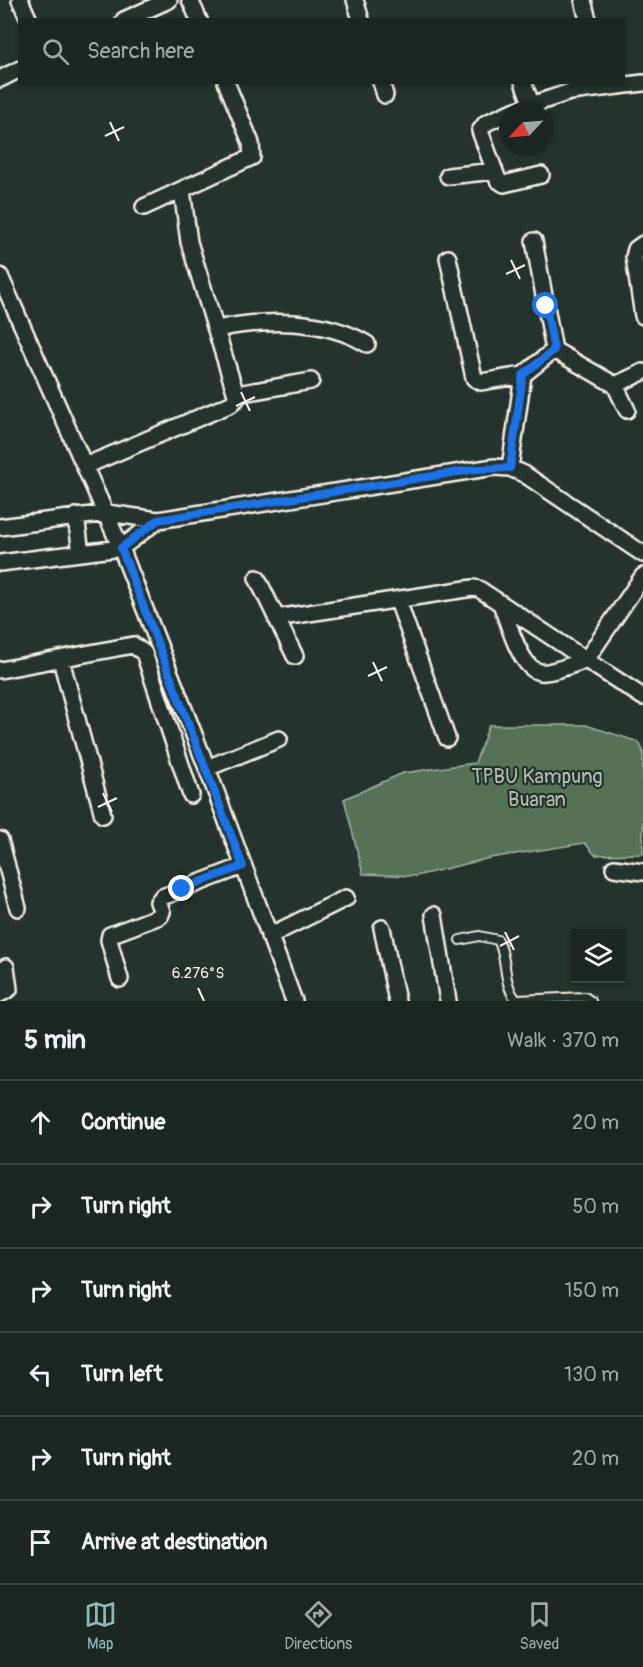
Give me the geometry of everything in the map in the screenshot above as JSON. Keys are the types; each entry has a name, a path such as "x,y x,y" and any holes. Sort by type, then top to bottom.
{"street":[{"path":"20,0 28,18"},
{"path":"127,18 144,5 169,0"},
{"path":"190,0 198,18"},
{"path":"355,0 360,18"},
{"path":"583,0 588,18"},
{"path":"0,79 18,70"},
{"path":"625,84 643,83"},
{"path":"144,207 252,157 251,143 227,84"},
{"path":"524,84 531,102"},
{"path":"535,102 604,85 624,84"},
{"path":"499,117 486,123 480,130 498,180 504,184 541,176"},
{"path":"448,176 495,171"},
{"path":"85,466 231,404 237,399 189,242 182,190"},
{"path":"534,241 554,350 615,385 627,410"},
{"path":"643,244 636,249 634,257 641,290 643,316"},
{"path":"448,258 474,378 481,382 523,375 554,350"},
{"path":"0,276 107,513 207,768 294,1001"},
{"path":"217,329 252,322 329,327 348,332 368,344"},
{"path":"615,385 643,372"},
{"path":"510,468 523,375"},
{"path":"237,394 311,381"},
{"path":"0,527 107,513 158,520 477,469 510,468 643,554"},
{"path":"76,516 81,553"},
{"path":"0,562 121,548 158,520"},
{"path":"583,659 643,561"},
{"path":"501,604 521,656 531,668 542,673 583,659 643,576"},
{"path":"257,578 295,656"},
{"path":"276,618 473,588 643,697"},
{"path":"398,601 447,738"},
{"path":"0,670 133,645 141,650 191,795"},
{"path":"61,660 103,815"},
{"path":"207,768 279,739"},
{"path":"0,840 18,908"},
{"path":"120,979 109,940 110,935 158,917 162,912 158,902 162,897 243,866"},
{"path":"614,868 643,872"},
{"path":"269,936 346,898"},
{"path":"434,915 448,1001"},
{"path":"382,928 397,1001"},
{"path":"0,994 9,989 6,967"}],"lane":[{"path":"460,940 478,936 498,940 503,948 507,983 516,999 585,997 591,1001"}],"green space":[{"name":"TPBU Kampung Buaran","path":"489,725 586,725 639,742 643,751 643,854 595,855 585,843 490,858 416,876 363,874 344,799 403,773 475,763"}],"route":[{"path":"182,889 243,866 121,548 158,520 477,469 510,468 523,375 554,350 546,306"}]}
